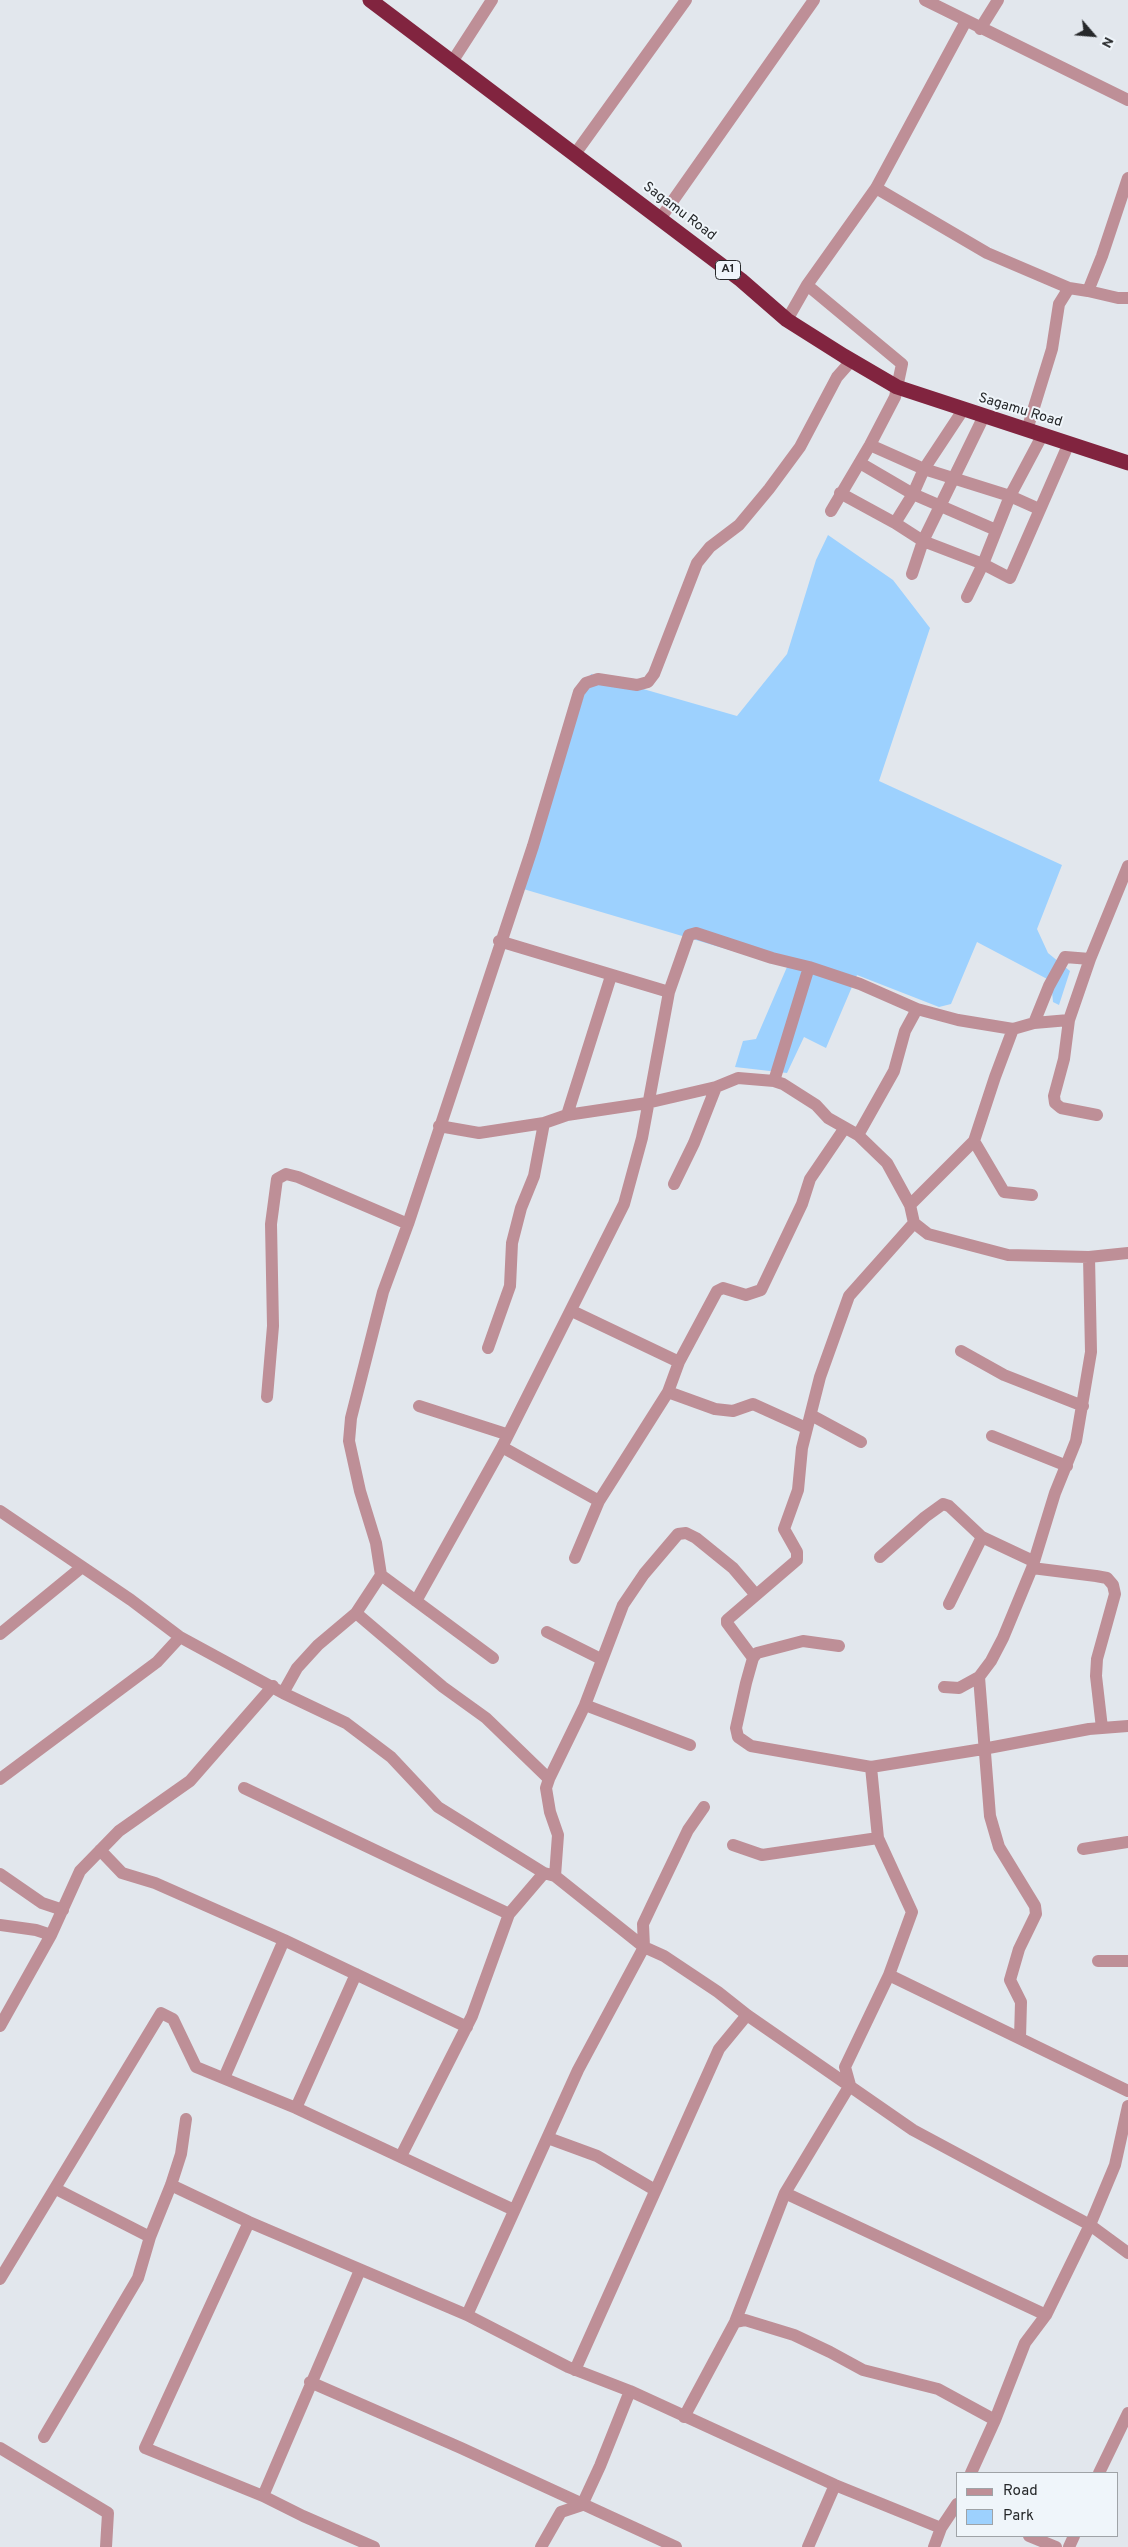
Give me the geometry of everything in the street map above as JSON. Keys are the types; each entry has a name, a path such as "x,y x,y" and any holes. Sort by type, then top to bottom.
{"highway":[{"name":"Sagamu Road","path":"370,0 741,280 787,320 852,360 897,387 1128,463"}],"street":[{"path":"452,62 492,0"},
{"path":"575,154 686,0"},
{"path":"660,219 814,0"},
{"path":"925,0 980,29 1128,100"},
{"path":"980,29 998,0"},
{"path":"787,320 807,285 876,188 966,22"},
{"path":"1088,291 1102,256 1128,178"},
{"path":"876,188 987,253 1069,288 1118,298 1128,298"},
{"path":"807,285 900,361 902,368 895,397 860,463 840,493 831,511"},
{"path":"1028,430 1052,349 1059,304 1069,288"},
{"path":"0,2026 51,1935 80,1871 119,1831 190,1780 318,1645 356,1613 381,1574 376,1543 360,1491 349,1441 351,1418 373,1328 499,941 533,846 579,692 586,684 598,679 636,685 648,682 654,674 697,563 710,547 739,525 769,489 800,447 837,377 852,360"},
{"path":"896,523 913,494 924,469 963,410"},
{"path":"912,574 923,541 984,416"},
{"path":"967,597 983,564 1010,496 1043,434"},
{"path":"840,493 896,523 923,541 983,564 1010,578 1069,443"},
{"path":"870,445 924,469 1010,496 1039,509"},
{"path":"860,463 913,494 996,530"},
{"path":"1098,1115 1061,1108 1055,1103 1054,1096 1064,1058 1069,1020 1090,958 1128,866"},
{"path":"416,1601 502,1447 506,1434 572,1311 624,1204 642,1138 647,1103 670,992 689,935 696,932 772,958 809,967 860,984 918,1009 958,1020 1014,1029 1034,1023 1069,1020"},
{"path":"499,941 583,965 611,976 670,992"},
{"path":"1034,1023 1049,986 1065,957 1090,958"},
{"path":"774,1081 809,967"},
{"path":"567,1115 611,976"},
{"path":"858,1136 894,1071 905,1031 918,1009"},
{"path":"910,1205 974,1141 995,1077 1014,1029"},
{"path":"439,1126 479,1133 544,1123 567,1115 647,1103 716,1087 738,1078 774,1081 805,1097 844,1129 858,1136 887,1163 910,1205 914,1223 928,1234 1008,1255 1089,1257 1128,1253"},
{"path":"674,1184 694,1143 716,1087"},
{"path":"488,1348 510,1286 512,1243 521,1208 534,1176 544,1123"},
{"path":"575,1558 599,1500 668,1392 680,1362 717,1291 723,1288 746,1295 761,1290 802,1204 810,1179 844,1129"},
{"path":"974,1141 1004,1192 1032,1196"},
{"path":"267,1397 273,1326 271,1224 277,1179 286,1174 298,1177 408,1224"},
{"path":"752,1658 727,1623 730,1617 797,1560 798,1556 784,1529 800,1485 802,1448 814,1396 849,1296 914,1223"},
{"path":"944,1687 959,1688 979,1677 991,1661 1003,1638 1033,1564 1073,1449 1083,1406 1091,1352 1089,1257"},
{"path":"572,1311 680,1362"},
{"path":"961,1351 1004,1375 1083,1406"},
{"path":"668,1392 714,1409 733,1411 753,1404 806,1428"},
{"path":"418,1406 506,1434"},
{"path":"811,1415 862,1442"},
{"path":"992,1436 1067,1466"},
{"path":"502,1447 599,1500"},
{"path":"880,1557 925,1517 943,1504 949,1506 982,1537 1033,1564 1106,1578 1113,1585 1115,1594 1098,1659 1096,1676 1102,1728"},
{"path":"0,1511 180,1637 346,1723 391,1756 438,1807 549,1875 644,1947 664,1956 686,1970 747,2015 913,2130 1090,2225 1128,2253"},
{"path":"401,2156 467,2028 509,1914 549,1875 559,1849 558,1835 550,1812 546,1788 585,1705 623,1605 644,1574 678,1534 686,1533 696,1538 733,1568 756,1595"},
{"path":"949,1604 982,1537"},
{"path":"0,1634 82,1567"},
{"path":"381,1574 493,1658"},
{"path":"356,1613 443,1687 486,1718 549,1779"},
{"path":"547,1632 601,1659"},
{"path":"0,1779 157,1662 180,1637"},
{"path":"839,1646 803,1641 770,1648 757,1653 752,1658 736,1728 741,1741 751,1746 871,1767 1102,1728 1128,1726"},
{"path":"979,1677 983,1749 990,1816 999,1847 1035,1906 1036,1914 1019,1949 1010,1980 1021,2002 1020,2038"},
{"path":"585,1705 690,1745"},
{"path":"684,2417 735,2322 785,2193 850,2085 845,2067 889,1975 912,1912 878,1838 871,1767"},
{"path":"244,1788 509,1914"},
{"path":"467,2314 578,2070 644,1947 643,1924 688,1830 704,1807"},
{"path":"733,1845 762,1856 878,1838"},
{"path":"1084,1849 1128,1842"},
{"path":"100,1850 122,1874 155,1883 284,1940 467,2028"},
{"path":"0,1874 42,1903 62,1910"},
{"path":"0,1925 36,1930 51,1935"},
{"path":"224,2078 284,1940"},
{"path":"1098,1961 1128,1961"},
{"path":"296,2108 356,1974"},
{"path":"889,1975 1128,2091"},
{"path":"0,2279 56,2190 161,2013 173,2019 196,2067 296,2108 514,2210"},
{"path":"575,2370 719,2049 747,2015"},
{"path":"971,2472 996,2420 1025,2342 1046,2315 1090,2225 1115,2165 1128,2106"},
{"path":"44,2437 138,2278 150,2237 181,2154 186,2119"},
{"path":"548,2138 597,2156 655,2190"},
{"path":"171,2184 249,2222 467,2314 575,2370 630,2392 835,2485 941,2528"},
{"path":"56,2190 150,2237"},
{"path":"785,2193 1046,2315"},
{"path":"249,2222 145,2448 263,2496 374,2547"},
{"path":"263,2496 310,2382 360,2270"},
{"path":"735,2322 745,2320 794,2335 862,2370 938,2389 996,2420"},
{"path":"310,2382 461,2448 676,2547"},
{"path":"542,2547 561,2512 582,2505 630,2392"},
{"path":"1099,2472 1128,2413"},
{"path":"0,2448 108,2514 106,2547"},
{"path":"808,2547 835,2485"},
{"path":"934,2547 941,2528 956,2507"},
{"path":"1031,2537 1056,2547"}],"green space":[{"path":"828,535 893,580 930,628 879,781 1062,865 1037,929 1048,953 1070,971 1059,1005 1053,1002 1051,981 977,942 951,1004 939,1007 857,975 826,1048 804,1037 787,1073 735,1067 743,1041 756,1039 787,967 520,888 591,674 737,716 787,654 816,560"}]}
